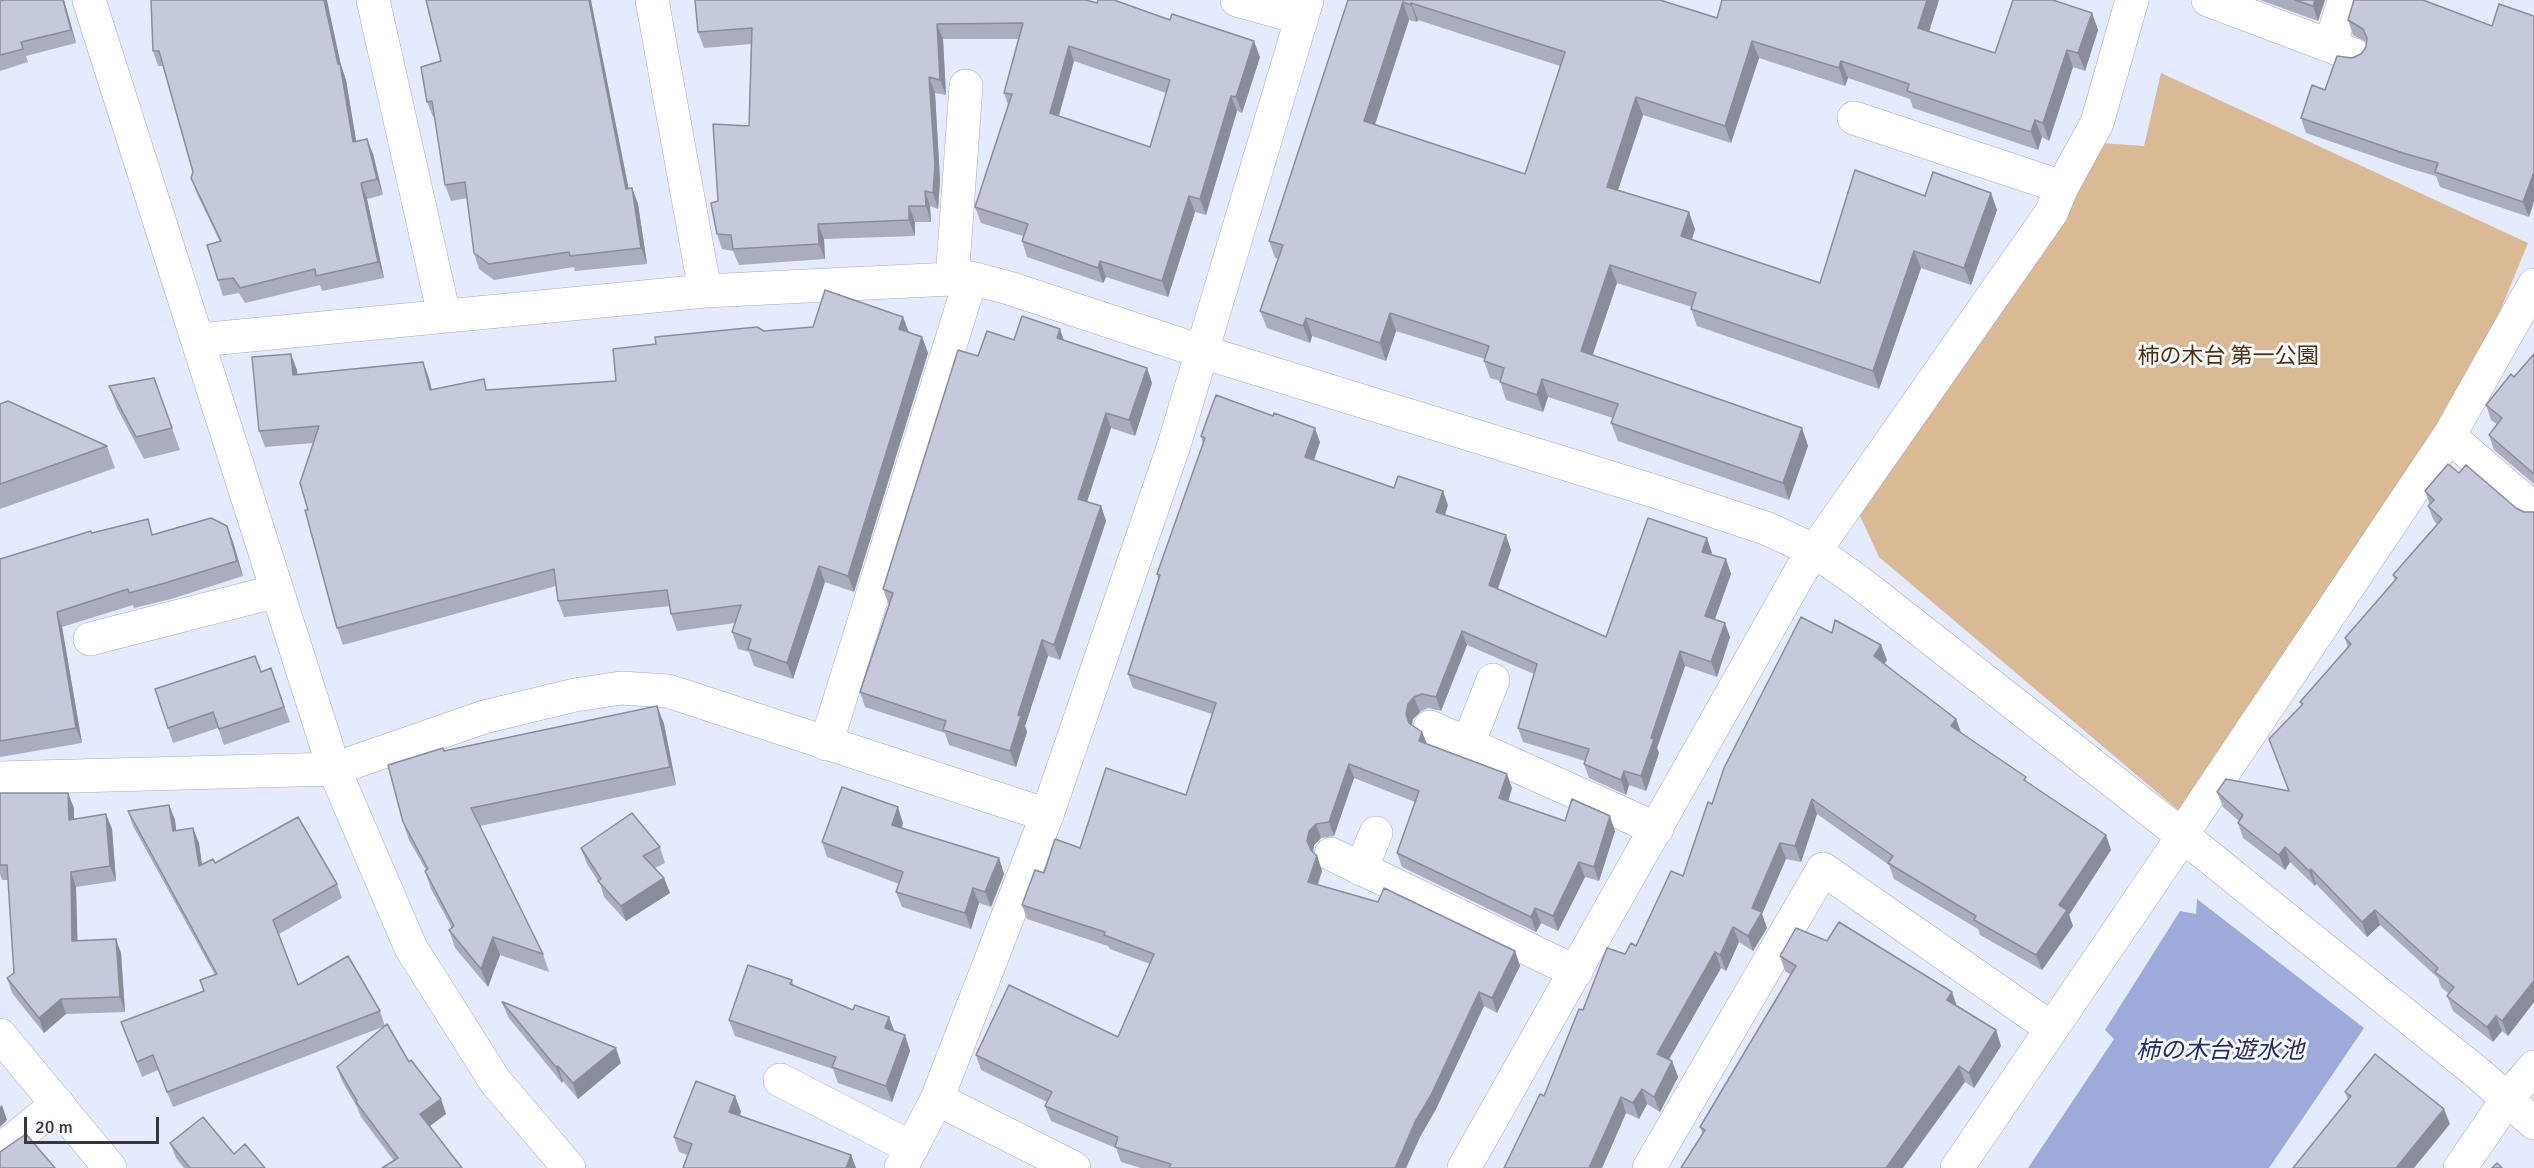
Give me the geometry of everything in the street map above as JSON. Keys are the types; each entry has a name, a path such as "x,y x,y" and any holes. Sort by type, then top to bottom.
{"street":[{"path":"89,0 334,769 411,948 495,1081 569,1168"},
{"path":"373,0 444,315"},
{"path":"652,0 705,291"},
{"path":"780,1080 906,1158 937,1099 1047,815 1203,352 1305,9 1236,0"},
{"path":"1464,1168 1802,569 2051,213 2062,187 2097,123 2132,0"},
{"path":"2208,0 2342,50 2343,5"},
{"path":"826,744 962,279 966,86"},
{"path":"1854,118 2062,187"},
{"path":"199,340 705,291 962,279 1009,288 1203,352 1656,492 1768,529 1815,551 1868,590 2183,836 2508,1098 2534,1123"},
{"path":"1958,1168 2183,836 2301,655 2449,436 2534,285"},
{"path":"2449,436 2534,509"},
{"path":"90,639 277,591"},
{"path":"1468,744 1493,680"},
{"path":"0,778 334,769 484,717 575,695 621,688 668,691 1047,815"},
{"path":"1430,727 1657,829"},
{"path":"1361,869 1376,833"},
{"path":"1331,854 1576,972"},
{"path":"1648,1168 1823,869 2051,1028"},
{"path":"0,1035 110,1168"},
{"path":"2460,1168 2508,1098 2534,1067"},
{"path":"937,1099 1074,1168"},
{"path":"0,1150 58,1104"}],"green space":[{"name":"柿の木台 第一公園","path":"2161,73 2528,243 2449,436 2191,821 1879,557 1860,516 2051,213 2087,142 2144,146"}],"water":[{"name":"柿の木台遊水池","path":"2197,899 2364,1028 2269,1168 2028,1168 2114,1039 2105,1030 2180,911 2196,914"}],"building":[{"path":"63,0 71,30 21,42 23,49 0,55 0,1"},
{"path":"151,0 324,0 338,64 340,64 353,142 367,139 377,179 361,183 378,262 316,276 315,269 240,288 233,278 218,280 207,245 221,241 191,178 193,172 159,51 153,51"},
{"path":"426,0 589,0 626,189 632,188 641,248 570,256 569,252 489,264 474,253 465,182 445,185 432,101 427,102 421,67 441,61"},
{"path":"695,0 1086,0 1097,3 1098,0 1114,0 1170,20 1172,14 1254,41 1236,97 1231,96 1200,199 1189,196 1162,281 1100,261 1098,268 1022,241 1028,224 975,207 1012,94 1004,93 1023,23 937,24 940,80 929,77 935,165 933,193 925,191 926,206 909,206 909,220 818,224 819,244 733,249 731,235 717,234 711,203 718,201 713,124 749,126 752,28 698,32","holes":["1069,46 1170,80 1150,147 1050,113"]},
{"path":"1348,0 1660,0 1717,18 1722,0 1927,0 1918,28 1995,53 2013,0 2053,0 2092,13 2078,53 2067,50 2043,123 2035,120 2031,132 1907,91 1909,84 1841,61 1839,68 1752,41 1725,126 1636,97 1607,187 1689,212 1681,236 1820,283 1855,170 1925,196 1933,172 1991,193 1964,268 1914,251 1873,371 1691,309 1696,293 1610,265 1581,351 1802,428 1783,483 1611,423 1618,404 1542,379 1537,395 1500,382 1504,368 1484,361 1489,346 1390,313 1380,343 1306,318 1303,326 1260,311 1283,245 1269,241","holes":["1403,2 1411,5 1411,3 1565,52 1525,174 1364,121"]},
{"path":"2295,0 2315,0 2313,6"},
{"path":"2354,0 2423,0 2492,26 2499,4 2534,16 2534,172 2523,202 2435,172 2438,163 2301,118 2312,85 2325,90 2337,56 2352,58 2361,54 2366,47 2367,38 2363,29 2348,20"},
{"path":"825,290 903,317 899,329 922,337 848,576 819,566 787,663 748,649 751,639 732,632 741,605 671,614 667,590 558,601 554,569 337,628 305,510 308,510 300,483 319,426 259,431 252,357 291,354 293,375 423,362 430,390 484,379 486,390 616,381 613,349 656,344 655,337 757,327 764,331 813,327"},
{"path":"1022,316 1060,329 1057,338 1147,368 1129,420 1106,413 1078,499 1101,506 1054,645 1042,640 1018,715 1021,716 1010,751 943,730 946,721 860,692 893,593 883,589 958,350 978,356 987,331 1014,340"},
{"path":"2534,354 2534,474 2489,435 2502,418 2486,405 2511,374 2514,377"},
{"path":"154,378 172,428 136,437 109,386"},
{"path":"1216,395 1273,416 1274,413 1315,428 1305,457 1394,488 1398,476 1443,491 1436,512 1506,535 1489,585 1606,637 1648,518 1707,538 1702,552 1726,559 1705,616 1725,623 1711,662 1680,651 1641,776 1624,771 1621,780 1584,764 1589,749 1518,728 1537,664 1462,631 1436,697 1422,694 1414,697 1408,704 1406,714 1409,723 1422,732 1419,741 1507,774 1499,798 1565,821 1572,799 1610,816 1594,867 1579,862 1553,916 1535,908 1531,917 1397,853 1419,791 1349,764 1329,822 1316,824 1309,831 1307,841 1317,856 1308,882 1378,902 1384,888 1515,951 1492,998 1479,992 1395,1168 1169,1168 1171,1164 1115,1147 1118,1137 1045,1106 1052,1092 976,1055 1009,985 1118,1037 1154,954 1104,935 1105,932 1022,905 1035,870 1044,873 1055,839 1080,848 1106,768 1186,795 1216,703 1128,674 1160,575 1157,574 1205,438 1201,436"},
{"path":"8,401 107,446 0,484 0,404"},
{"path":"2448,464 2459,473 2466,465 2516,508 2524,512 2534,512 2534,983 2502,1021 2496,1016 2487,1027 2447,996 2454,987 2435,972 2438,968 2375,910 2362,922 2311,869 2309,871 2285,847 2279,855 2238,823 2243,815 2217,792 2226,779 2289,791 2269,739 2303,704 2300,702 2351,644 2345,638 2397,578 2393,575 2442,519 2428,506 2434,500 2425,491"},
{"path":"211,518 227,526 237,561 129,593 128,589 57,612 76,728 0,741 0,559 91,531 92,533 148,519 152,535"},
{"path":"1801,617 1832,633 1835,620 1881,645 1874,656 1956,719 1951,726 2026,777 2024,780 2106,835 2059,905 2067,910 2036,955 1974,920 1976,916 1888,863 1893,856 1812,799 1795,846 1780,843 1752,908 1762,912 1748,936 1733,927 1720,955 1715,952 1657,1054 1672,1061 1654,1097 1642,1089 1633,1103 1621,1097 1589,1168 1504,1168 1540,1094 1544,1096 1579,1009 1583,1010 1607,948 1625,954 1631,943 1636,946 1671,871 1683,876 1708,802 1712,804 1724,768"},
{"path":"255,656 261,672 271,668 284,707 219,729 213,712 168,728 155,689"},
{"path":"657,706 670,767 471,808 543,954 493,937 481,969 449,930 454,926 425,871 428,869 403,822 388,765 443,748 444,751"},
{"path":"842,787 898,807 892,825 999,858 985,892 973,888 965,913 896,892 903,872 822,842"},
{"path":"0,793 68,793 69,820 106,814 110,866 71,872 72,941 116,939 120,997 61,999 39,1018 7,978 14,973 7,865 0,865"},
{"path":"169,805 173,831 193,828 199,866 213,859 215,863 298,817 337,884 273,920 298,985 348,956 380,1011 167,1092 153,1055 137,1062 121,1022 204,991 200,980 217,974 128,811"},
{"path":"632,813 660,847 643,856 664,878 621,906 598,881 601,879 581,848"},
{"path":"1839,922 1952,992 1947,1000 1996,1030 1969,1073 1959,1066 1886,1168 1681,1168 1705,1130 1700,1127 1796,966 1780,956 1796,928 1827,941"},
{"path":"748,965 792,980 790,984 853,1010 855,1005 889,1017 885,1028 905,1035 886,1086 832,1067 836,1057 729,1020"},
{"path":"502,1002 616,1048 573,1083 558,1066 556,1067"},
{"path":"387,1024 409,1062 411,1060 441,1099 420,1114 462,1168 382,1168 398,1158 356,1102 337,1067"},
{"path":"2375,1054 2444,1109 2396,1168 2293,1168 2351,1096 2345,1092"},
{"path":"696,1081 735,1096 729,1112 851,1155 846,1168 683,1168 692,1144 674,1137"},
{"path":"203,1117 234,1154 245,1144 265,1168 190,1168 170,1143"},
{"path":"26,1134 55,1168 0,1168 0,1152"},
{"path":"2497,1163 2502,1168 2492,1168"}]}
